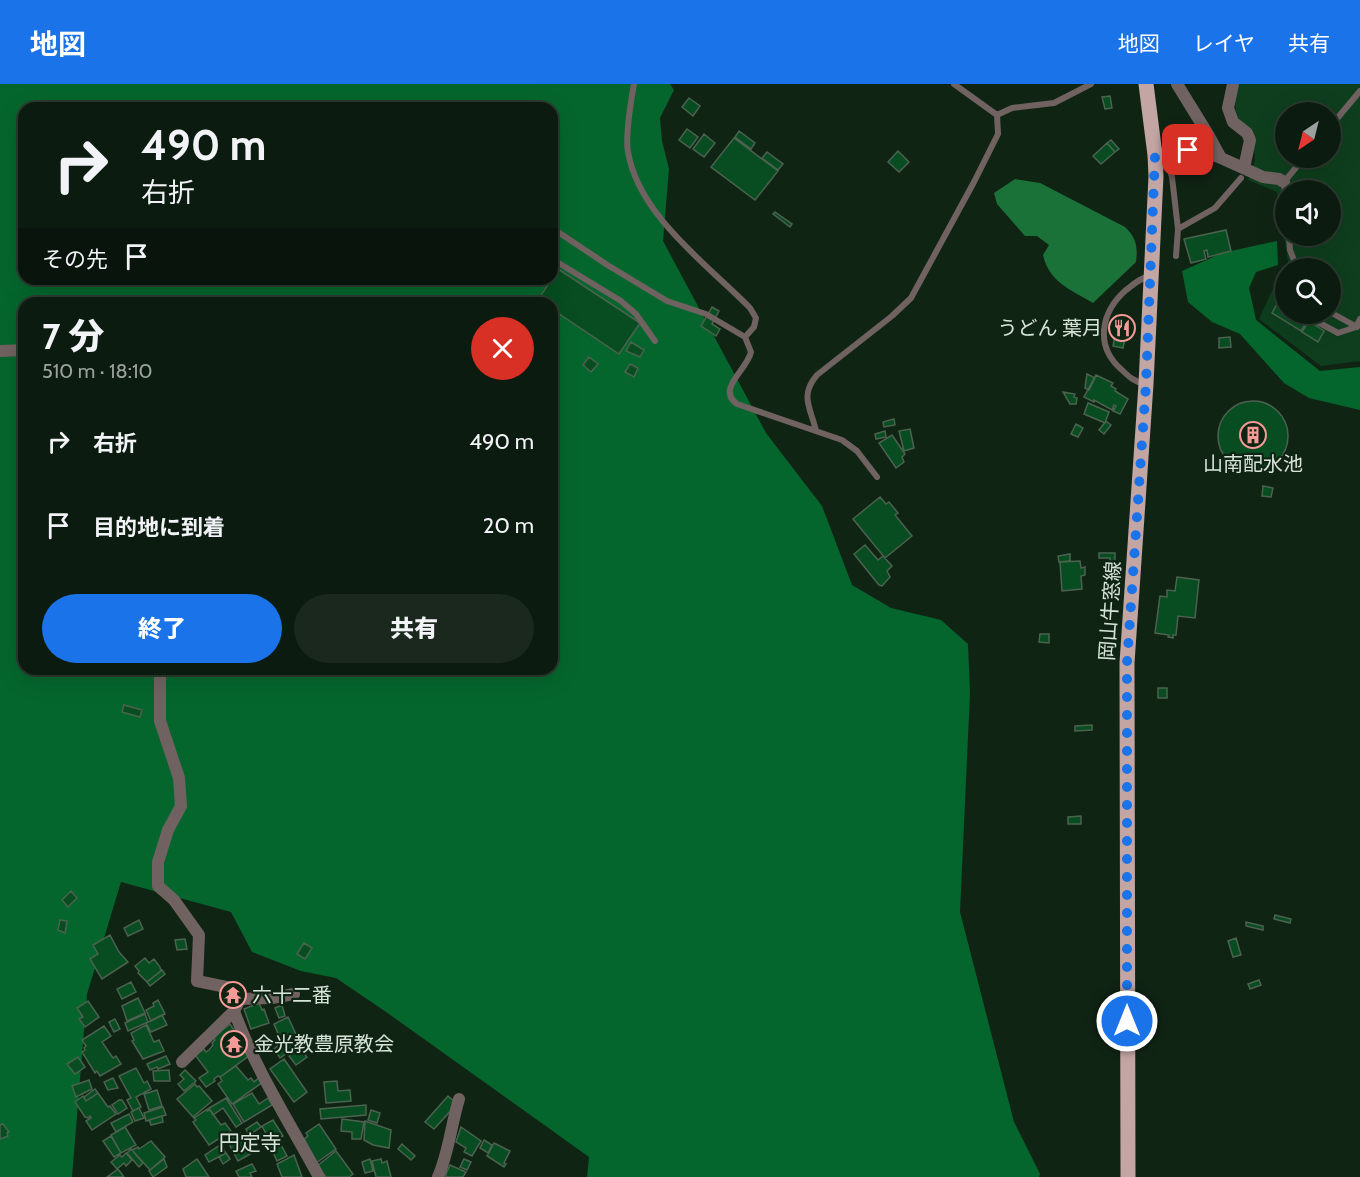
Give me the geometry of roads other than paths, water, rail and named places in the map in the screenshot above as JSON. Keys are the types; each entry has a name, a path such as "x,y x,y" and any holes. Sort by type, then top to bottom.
{"main road":[{"name":"岡山牛窓線","path":"1128,1177 1127,663 1160,154 1146,84"}],"street":[{"path":"1177,84 1221,158"},
{"path":"1233,84 1228,108 1233,122 1247,133 1250,140 1243,173"},
{"path":"1160,154 1173,150 1202,151 1221,158 1243,173 1281,180"},
{"path":"0,351 18,350"},
{"path":"160,675 160,721 179,778 182,806 168,830 158,862 158,886 174,900 199,935 197,981 236,989 237,1005 260,1069 319,1177"},
{"path":"182,1062 237,1005 294,994"},
{"path":"438,1177 446,1158 453,1117 459,1099"}],"lane":[{"path":"634,84 627,151 637,182 672,232 750,308 756,318 754,327 745,337"},
{"path":"954,84 997,115"},
{"path":"997,115 1012,108 1054,103 1091,84"},
{"path":"1341,114 1360,91"},
{"path":"816,431 807,404 810,383 911,298 998,134 997,115"},
{"path":"1160,154 1172,177 1178,230 1176,256"},
{"path":"1286,180 1296,168"},
{"path":"1178,230 1215,208 1243,173"},
{"path":"1243,173 1243,188"},
{"path":"558,232 667,301 706,314 745,337 752,352 730,386 731,400 843,440 857,451 878,477"},
{"path":"558,263 621,301 636,314 655,341"},
{"path":"1146,384 1135,382 1117,366 1105,345 1103,333 1111,305 1136,282 1151,276"},
{"path":"1341,318 1358,327"},
{"path":"1358,327 1360,319"},
{"path":"1321,324 1338,333 1358,327"}],"place":[{"name":"うどん 葉月","path":"1122,328"},
{"name":"山南配水池","path":"1253,435"},
{"name":"六十二番","path":"233,995"},
{"name":"金光教豊原教会","path":"234,1044"}],"district":[{"name":"円定寺","path":"250,1143"}]}
